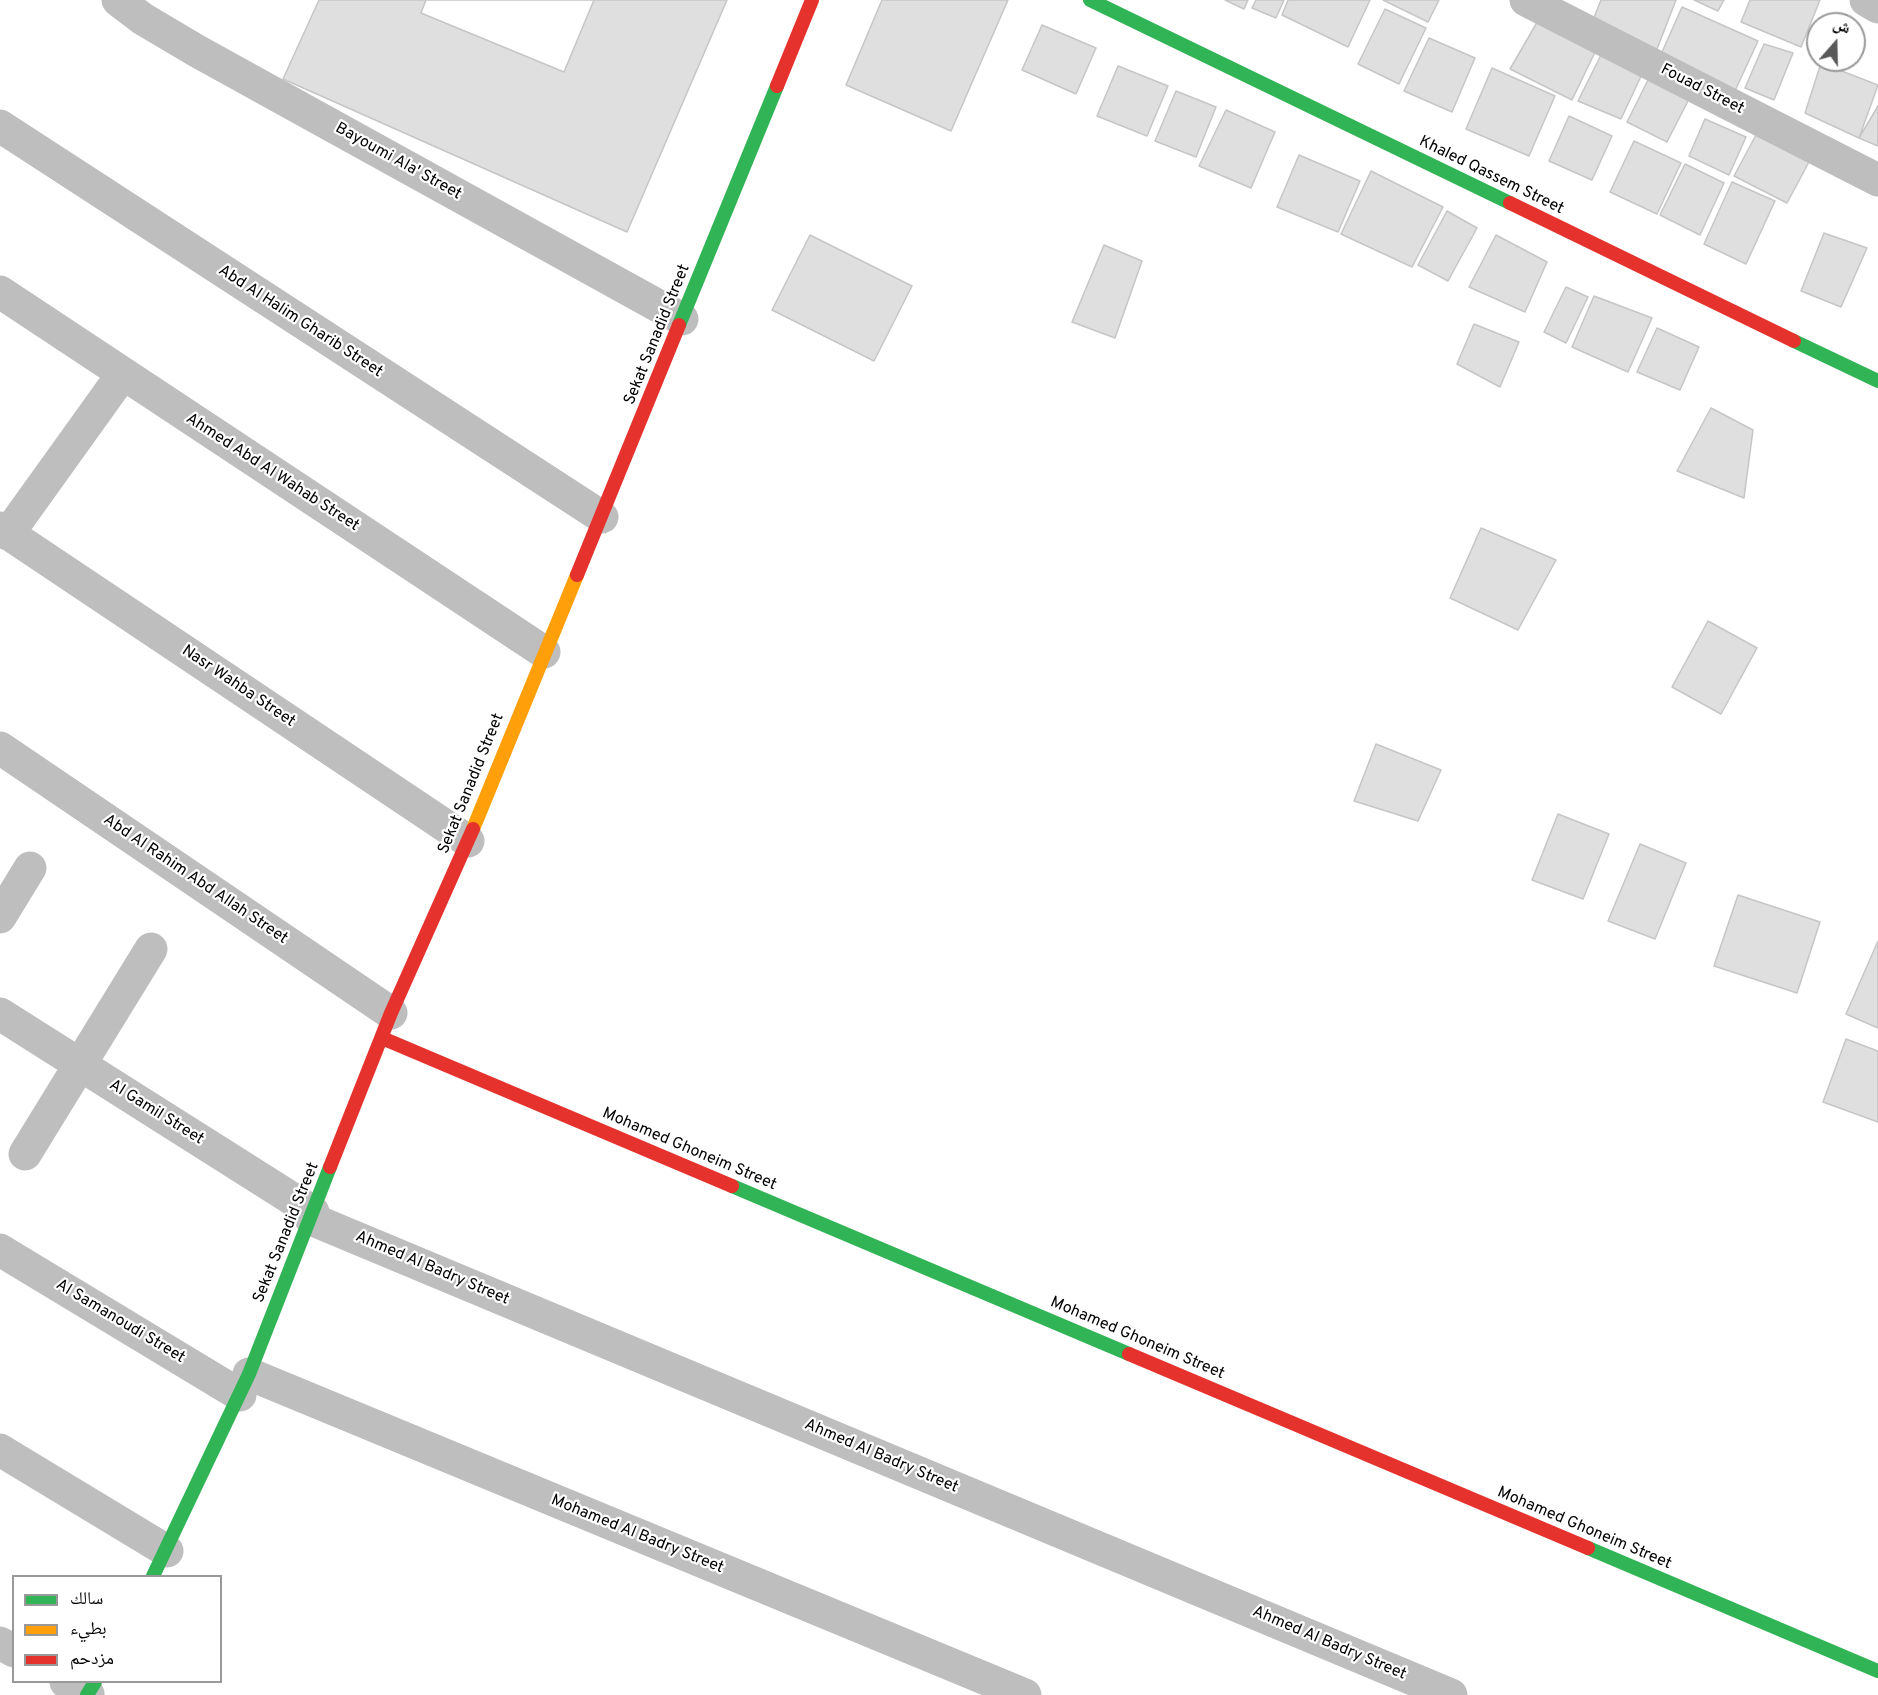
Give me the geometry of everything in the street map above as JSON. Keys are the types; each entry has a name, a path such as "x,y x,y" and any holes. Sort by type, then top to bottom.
{"street":[{"name":"Bayoumi Ala' Street","path":"118,0 143,19 197,51 682,319"},
{"name":"Sekat Sanadid Street","path":"160,1564 244,1384 386,1025 468,841 812,0"},
{"name":"Khaled Qassem Street","path":"1090,0 1878,381"},
{"name":"Fouad Street","path":"1526,0 1878,180"},
{"path":"1866,0 1878,7"},
{"name":"Abd Al Halim Gharib Street","path":"0,126 602,517"},
{"name":"Ahmed Abd Al Wahab Street","path":"0,292 122,375 544,652"},
{"path":"4,531 122,375"},
{"name":"Nasr Wahba Street","path":"4,531 468,841"},
{"name":"Abd Al Rahim Abd Allah Street","path":"0,748 386,1025"},
{"path":"0,917 30,868"},
{"path":"25,1154 151,949"},
{"name":"Al Gamil Street","path":"0,1014 312,1215"},
{"name":"Mohamed Ghoneim Street","path":"386,1025 1878,1671"},
{"name":"Ahmed Al Badry Street","path":"312,1215 1450,1695"},
{"name":"Al Samanoudi Street","path":"0,1250 244,1384"},
{"name":"Mohamed Al Badry Street","path":"244,1384 1025,1695"},
{"path":"0,1450 160,1564"},
{"path":"68,1683 87,1695"}],"building":[{"path":"319,0 727,0 627,232 283,79"},
{"path":"426,0 594,0 564,72 421,13"},
{"path":"882,0 1008,0 951,131 846,85"},
{"path":"1225,0 1248,0 1244,9"},
{"path":"1256,0 1284,0 1276,18 1252,8"},
{"path":"1288,0 1370,0 1348,47 1282,15"},
{"path":"1383,0 1439,0 1428,22"},
{"path":"1601,0 1676,0 1657,49 1591,25"},
{"path":"1694,0 1724,0 1718,11"},
{"path":"1750,0 1820,0 1815,12 1806,12 1806,35 1801,47 1741,22"},
{"path":"1682,7 1758,41 1734,93 1659,59"},
{"path":"1385,9 1426,28 1399,84 1358,64"},
{"path":"1539,19 1598,46 1572,100 1510,69"},
{"path":"1042,25 1096,48 1076,94 1022,70"},
{"path":"1429,38 1475,58 1452,112 1404,91"},
{"path":"1764,44 1793,53 1774,100 1745,88"},
{"path":"1602,53 1643,72 1621,119 1578,101"},
{"path":"1118,66 1168,86 1147,136 1097,116"},
{"path":"1492,68 1555,96 1529,156 1466,129"},
{"path":"1818,72 1844,72 1878,85 1859,138 1805,113"},
{"path":"1651,74 1691,95 1667,142 1627,122"},
{"path":"1176,91 1216,107 1196,157 1155,141"},
{"path":"1878,106 1878,146 1859,138"},
{"path":"1226,110 1275,132 1251,188 1199,166"},
{"path":"1569,116 1612,136 1592,180 1549,161"},
{"path":"1705,119 1746,137 1729,175 1689,156"},
{"path":"1756,135 1809,162 1787,203 1734,176"},
{"path":"1634,141 1681,163 1657,214 1610,192"},
{"path":"1299,155 1360,181 1338,232 1277,207"},
{"path":"1685,164 1724,183 1700,235 1660,215"},
{"path":"1371,171 1443,207 1412,267 1341,234"},
{"path":"1732,182 1775,201 1746,264 1704,244"},
{"path":"1447,211 1477,228 1448,281 1418,265"},
{"path":"1824,233 1867,248 1841,307 1801,291"},
{"path":"810,235 912,286 874,361 772,310"},
{"path":"1496,235 1547,262 1525,312 1469,287"},
{"path":"1104,245 1142,261 1115,338 1072,322"},
{"path":"1566,287 1588,297 1566,343 1544,332"},
{"path":"1594,296 1652,318 1628,372 1572,347"},
{"path":"1474,324 1519,342 1500,387 1457,364"},
{"path":"1657,328 1699,347 1680,390 1637,372"},
{"path":"1711,408 1753,430 1744,498 1677,471"},
{"path":"1481,528 1556,560 1518,630 1450,598"},
{"path":"1708,621 1757,648 1721,714 1672,687"},
{"path":"1376,744 1441,770 1418,821 1354,801"},
{"path":"1558,814 1609,834 1583,899 1532,880"},
{"path":"1640,844 1686,863 1655,939 1608,921"},
{"path":"1738,895 1820,922 1797,993 1714,966"},
{"path":"1878,941 1878,1028 1846,1014"},
{"path":"1846,1039 1878,1051 1878,1122 1823,1102"}],"traffic: fast":[{"path":"1090,0 1510,203"},
{"path":"679,325 777,86"},
{"path":"1794,341 1878,381"},
{"path":"153,1575 249,1374 330,1167"},
{"path":"732,1186 1129,1354"},
{"path":"1588,1548 1878,1671"},
{"path":"87,1695 94,1683"}],"traffic: slow":[{"path":"473,829 577,575"}],"traffic: jam":[{"path":"777,86 812,0"},
{"path":"1510,203 1794,341"},
{"path":"577,575 679,325"},
{"path":"330,1167 391,1013 473,829"},
{"path":"382,1038 732,1186"},
{"path":"1129,1354 1588,1548"}]}
